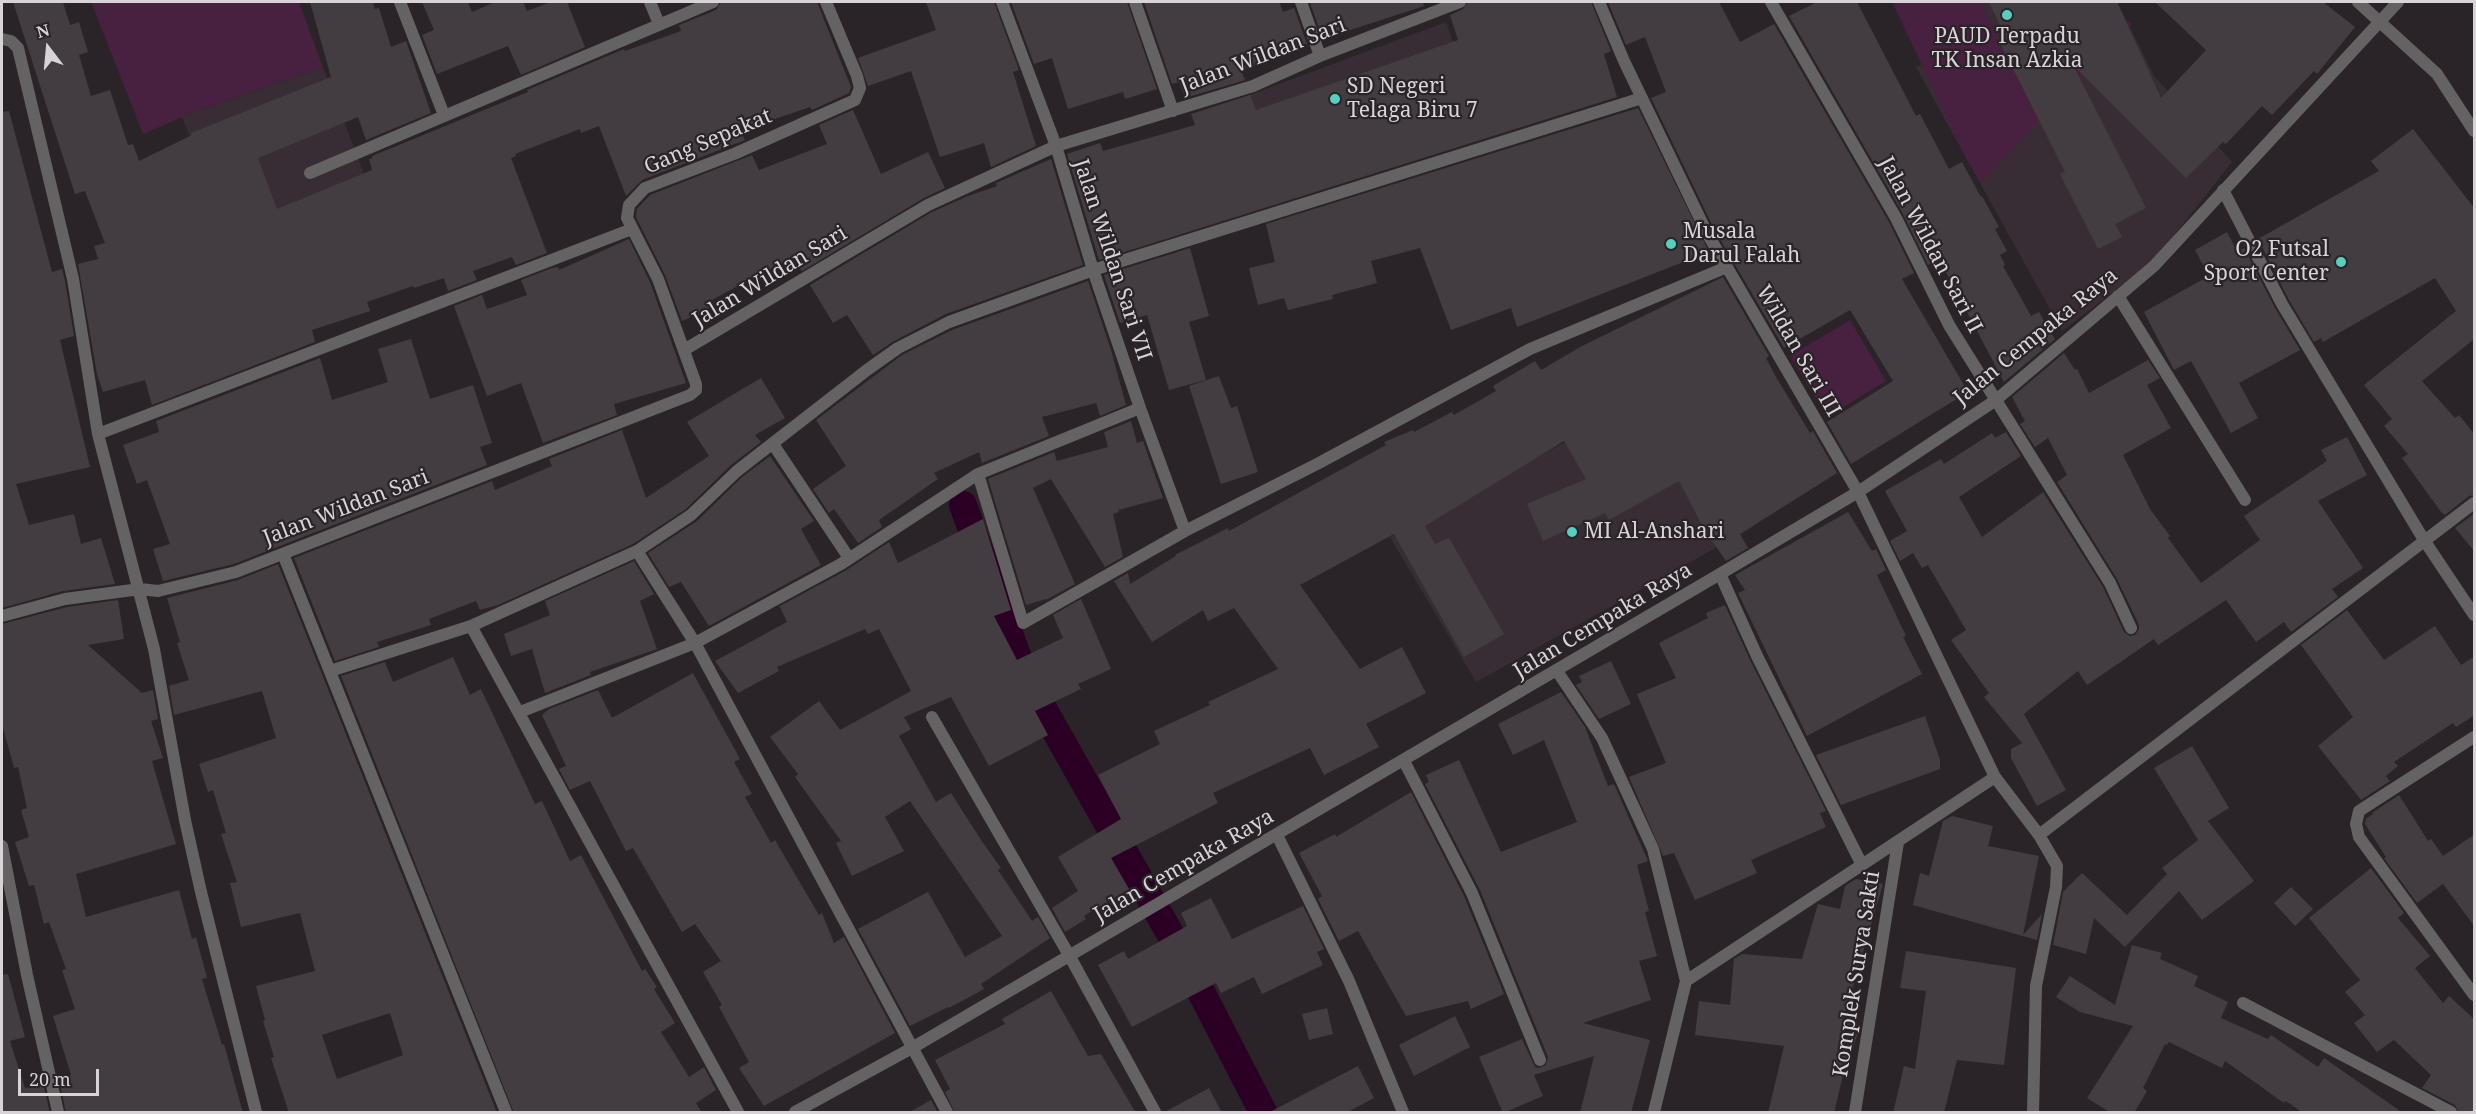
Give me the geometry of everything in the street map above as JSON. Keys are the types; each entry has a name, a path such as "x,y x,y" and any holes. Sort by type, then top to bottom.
{"street":[{"path":"400,2 444,115"},
{"path":"650,2 659,24"},
{"path":"310,173 713,2"},
{"name":"Gang Sepakat","path":"684,351 658,279 627,218 629,205 635,196 645,189 734,154 855,100 860,88 857,76 826,2"},
{"name":"Jalan Wildan Sari VII","path":"1002,2 1056,146 1093,270 1185,531"},
{"path":"1135,2 1173,111"},
{"path":"1301,2 1320,56"},
{"name":"Jalan Wildan Sari","path":"2,616 65,599 140,589 158,591 236,572 545,451 681,401 696,390 684,351 928,206 1056,146 1253,86 1320,56 1460,2"},
{"name":"Wildan Sari III","path":"1599,2 1624,61 1707,233 1858,492 1995,777 2039,835 2057,866 2056,888 2036,986 2033,1113"},
{"name":"Jalan Wildan Sari II","path":"1771,2 1896,218 1949,325 2110,583 2131,628"},
{"path":"2358,2 2437,74 2475,131"},
{"name":"Jalan Cempaka Raya","path":"795,1113 912,1048 1557,671 1858,492 1996,400 2154,266 2398,2"},
{"path":"2,39 10,41 18,48 73,279 98,434 154,649 189,841 256,1113"},
{"path":"330,671 471,626 637,550 691,515 716,489 867,370 898,348 949,322 1093,270 1642,98"},
{"path":"2223,190 2282,304 2424,540 2475,615"},
{"path":"98,434 632,229"},
{"path":"978,474 1023,623 1185,531 1319,463 1530,349 1727,267"},
{"path":"2118,296 2246,500"},
{"path":"520,712 695,643 849,558 978,474 1140,408"},
{"path":"773,444 849,558"},
{"path":"2039,835 2475,503"},
{"path":"637,550 695,643 947,1113"},
{"path":"283,554 506,1113"},
{"path":"1720,574 1757,656 1862,865"},
{"path":"471,626 738,1113"},
{"path":"1557,671 1602,738 1653,849 1686,981 1654,1113"},
{"path":"932,717 1069,955 1155,1113"},
{"path":"2475,737 2359,811 2356,824 2359,837 2475,995"},
{"path":"1404,761 1472,893 1540,1060"},
{"path":"1686,981 1995,777"},
{"path":"1277,835 1349,981 1403,1113"},
{"name":"Komplek Surya Sakti","path":"1855,1113 1898,842"},
{"path":"2,846 57,1113"},
{"path":"2243,1002 2451,1113"}],"shaded area":[{"path":"91,2 299,2 323,67 182,117 143,134"},
{"path":"1892,2 1981,2 2003,49 2109,2 2112,2 2117,15 2132,24 1981,183 1966,158"},
{"path":"1980,2 2117,2 2154,76 2232,162 2154,261 2062,331 1916,67 1994,29"},
{"name":"SD Negeri Telaga Biru 7","path":"1446,22 1469,86 1221,167 1204,112"},
{"path":"323,67 382,221 243,267 182,117"},
{"path":"1850,320 1886,381 1827,417 1790,356"},
{"name":"MI Al-Anshari","path":"1676,382 1753,527 1476,682 1390,537"}],"building":[{"path":"13,2 63,2 70,25 79,22 88,52 79,55 91,96 110,90 128,145 133,144 139,161 192,135 191,133 331,77 310,2 373,2 375,9 379,8 391,47 406,41 431,113 366,140 358,117 258,158 277,209 372,170 369,159 373,158 372,156 528,92 527,90 624,49 625,51 681,31 679,25 716,10 721,2 817,2 851,87 849,93 812,110 810,107 740,131 745,140 642,180 626,196 599,126 581,133 580,129 515,154 516,156 511,158 547,253 516,265 512,257 473,271 477,280 448,291 444,278 367,302 370,311 312,330 315,342 152,405 145,380 103,392 97,374 78,264 98,259 94,246 105,243 85,191 75,194"},
{"path":"422,2 468,2 472,12 495,2 523,2 527,11 551,2 567,2 585,47 521,75 508,46 437,74 422,35 434,30"},
{"path":"926,2 994,2 1019,70 1013,72 1036,146 991,167 984,143 940,157 911,71 868,86 858,58 936,30"},
{"path":"1011,2 1127,2 1157,89 1125,99 1123,92 1068,109 1052,58 1034,64"},
{"path":"1144,2 1279,2 1283,12 1294,8 1307,44 1297,47 1298,50 1241,70 1245,80 1185,98 1179,82 1172,84"},
{"path":"1423,2 1424,6 1323,39 1310,3"},
{"path":"1468,2 1591,2 1611,51 1604,54 1617,97 1099,260 1067,154 1100,143 1103,151 1195,125 1191,114 1250,95 1256,110 1458,40 1450,15 1463,9"},
{"path":"1608,2 1719,2 1740,42 1774,24 1889,222 1914,273 1902,279 1968,392 1851,464 1827,422 1893,381 1850,310 1784,348 1714,229 1651,98 1666,92 1645,37 1626,45"},
{"path":"1817,2 1857,2 1916,116 1920,114 1949,169 1962,162 1982,196 1999,227 1995,229 2007,251 2000,255 2005,265 2003,266 2031,316 2039,312 2055,339 2004,382 1939,259 1928,265 1903,214 1789,16"},
{"path":"1989,2 2117,2 2161,98 2206,50 2155,2 2323,2 2355,27 2317,74 2314,71 2272,115 2262,106 2226,144 2223,142 2186,178 2073,65 2146,208 2115,224 2122,237 2098,249 2060,174 2065,172 2001,45 2008,42"},
{"path":"1638,108 1709,252 1517,327 1511,308 1451,330 1420,248 1371,261 1377,283 1332,295 1333,299 1288,310 1284,298 1258,305 1249,268 1275,262 1266,224"},
{"path":"853,110 881,174 928,152 945,188 924,198 802,271 792,257 710,301 713,307 682,321 665,275 636,217 637,209 650,195 752,155 759,170 827,144 819,125"},
{"path":"9,111 52,272 62,269 65,281 74,336 60,340 90,467 16,484 29,525 74,514 81,544 101,538 115,584 63,591 2,608 2,112"},
{"path":"2413,129 2475,209 2475,342 2473,340 2422,381 2455,418 2459,415 2475,435 2475,495 2469,496 2445,515 2402,458 2408,454 2384,426 2392,419 2364,385 2456,311 2435,278 2323,342 2321,338 2314,342 2289,300 2258,239 2379,171 2371,161"},
{"path":"1051,159 1083,265 946,314 894,341 873,355 847,315 833,323 810,285 932,212 997,186 996,183"},
{"path":"2227,232 2237,251 2244,248 2300,350 2239,383 2258,418 2231,433 2191,361 2174,370 2144,312 2209,276 2195,250"},
{"path":"629,239 650,282 686,383 614,404 617,415 543,443 521,383 487,396 454,306 482,295 487,309 527,295 521,280 552,268 558,267 559,270"},
{"path":"1190,248 1209,316 1189,322 1206,380 1169,390 1147,315 1120,323 1104,275"},
{"path":"1723,277 1769,356 1766,358 1776,377 1810,433 1813,431 1837,473 1740,534 1748,548 1726,561 1705,531 1679,481 1609,520 1605,513 1543,541 1527,504 1586,479 1564,441 1425,526 1435,544 1449,538 1504,634 1464,657 1394,534 1300,585 1360,669 1402,647 1426,693 1366,724 1379,747 1324,775 1310,748 1213,793 1218,803 1111,858 1129,889 1084,916 1086,919 1065,932 1052,908 1078,891 1058,857 1121,819 1098,775 1160,744 1154,731 1278,669 1234,608 1208,621 1203,610 1152,642 1114,581 1128,573 1130,584 1175,555 1228,528 1229,531 1386,445 1384,442 1413,430 1414,432 1452,412 1454,415 1496,391 1493,386 1535,361 1541,370 1582,346"},
{"path":"1088,281 1126,405 1100,416 1096,403 1042,417 1049,436 982,463 979,452 934,473 938,479 879,520 882,527 858,543 834,509 829,513 813,489 846,466 816,420 902,355 952,330"},
{"path":"411,339 430,399 473,385 492,443 480,447 487,465 234,564 163,581 153,549 170,544 147,480 137,484 123,445 159,432 156,421 320,358 332,400 388,382 378,349"},
{"path":"2064,353 2075,370 2077,369 2089,393 2148,360 2160,378 2147,385 2171,428 2123,455 2150,509 2201,583 2260,540 2244,516 2327,461 2321,450 2347,437 2367,475 2318,501 2363,568 2332,589 2338,597 2291,632 2284,622 2256,642 2226,600 2158,645 2154,639 2087,685 2078,671 2024,714 2066,790 2037,806 2011,758 2011,749 2022,743 1984,697 1989,693 1951,640 1966,630 1928,565 1922,568 1913,553 1900,561 1890,541 1907,531 1885,491 1941,459 1944,464 1992,433 1995,438 2006,432 2021,456 1959,497 1982,537 2043,492 2103,587 2124,632 2130,636 2135,635 2139,625 2117,579 2057,482 2067,475 2048,438 2035,447 2020,424 2025,421 2012,397"},
{"path":"1219,376 1231,408 1237,406 1258,472 1221,484 1189,386"},
{"path":"761,378 785,418 755,435 761,442 731,465 686,509 633,544 498,605 480,610 476,601 429,619 431,625 377,642 379,647 335,661 294,558 492,481 495,490 552,466 549,459 622,430 646,498 709,456 687,422"},
{"path":"1131,421 1137,443 1143,441 1163,498 1118,510 1119,512 1113,514 1123,557 1105,567 1051,479 1033,488 1075,584 1046,600 1026,605 988,479 1054,452 1057,461 1108,447 1104,432"},
{"path":"770,456 814,521 801,529 821,565 709,626 681,582 669,587 648,553 697,521 742,477"},
{"path":"1848,512 1872,551 1876,549 1886,570 1877,575 1906,636 1903,637 1922,674 1807,736 1738,593 1745,590 1735,575"},
{"path":"2475,513 2475,552 2455,528"},
{"path":"983,519 1011,610 994,616 1017,660 1063,638 1053,615 1081,599 1111,669 1078,684 1081,689 1035,711 1048,735 989,766 951,697 904,717 911,729 899,736 936,802 951,793 1001,868 998,870 1032,921 1038,917 1050,938 981,984 984,989 910,1026 858,929 928,892 965,957 1002,936 910,801 885,817 904,851 852,876 836,843 841,841 795,777 798,774 770,737 819,701 840,730 911,691 879,629 868,634 865,629 777,667 779,671 738,693 715,661 787,622 778,607 845,571 889,542 898,563"},
{"path":"634,561 654,594 640,601 657,649 590,672 591,675 545,693 532,649 511,656 504,634 550,615 545,601"},
{"path":"278,564 497,1113 289,1113 271,1058 274,1057 263,1021 265,1020 256,986 315,971 300,913 241,927 230,883 237,882 221,834 226,833 213,790 208,792 199,764 276,738 262,691 174,715 169,686 189,680 177,643 180,642 167,598 238,580","holes":["390,1013 403,1055 337,1079 322,1035"]},
{"path":"118,600 124,639 88,645 142,693 153,690 158,719 151,721 163,758 152,761 176,844 76,874 86,917 179,890 192,939 196,937 207,978 202,979 222,1045 224,1044 243,1113 66,1113 59,1079 71,1075 53,1016 75,1009 62,970 66,969 49,922 44,924 34,885 29,886 15,842 29,837 21,810 27,808 18,767 14,768 2,724 2,624 67,607"},
{"path":"1725,605 1826,811 1820,813 1826,827 1751,860 1757,873 1695,900 1674,853 1663,856 1629,777 1666,763 1637,694 1676,678 1659,643 1708,618 1706,613"},
{"path":"2347,610 2384,660 2435,626 2461,665 2475,656 2475,715 2456,727 2453,723 2394,762 2398,766 2386,776 2390,781 2361,800 2318,746 2353,717 2301,645"},
{"path":"453,657 470,695 481,689 535,804 542,801 570,861 581,855 642,971 645,969 657,987 654,989 675,1023 661,1032 689,1077 704,1067 716,1090 696,1103 702,1113 514,1113 341,676 385,662 393,682"},
{"path":"1611,661 1631,704 1599,719 1576,685 1582,682 1579,676"},
{"path":"693,673 740,759 734,762 752,794 745,797 771,843 775,840 819,915 822,913 834,943 844,937 895,1033 764,1106 739,1068 749,1062 719,1007 722,1005 703,972 721,961 695,924 682,932 633,848 626,851 590,781 570,790 559,769 566,766 542,715 549,709 598,690 612,718"},
{"path":"1561,692 1585,727 1608,786 1614,784 1648,861 1637,865 1649,911 1645,912 1657,956 1639,961 1651,1000 1583,1023 1650,1040 1631,1113 1580,1113 1594,1056 1534,1075 1543,1096 1503,1113 1479,1057 1522,1039 1535,1067 1546,1065 1548,1057 1480,890 1425,784 1429,782 1426,775 1459,760 1501,852 1577,822 1544,740 1513,755 1498,724"},
{"path":"1925,716 1940,760 1940,769 1841,805 1816,755"},
{"path":"2192,746 2229,808 2208,821 2254,881 2202,920 2179,891 2125,947 2094,918 2086,954 2053,945 2063,892 2082,873 2127,915 2167,874 2162,868 2198,840 2154,768"},
{"path":"1411,792 1464,896 1504,994 1471,1009 1468,1001 1406,1016 1358,931 1339,941 1318,899 1322,896 1299,853 1335,834 1336,837"},
{"path":"2399,795 2428,841 2431,839 2443,856 2475,834 2475,927 2443,884 2417,903 2384,858 2386,857 2365,824 2366,819"},
{"path":"1952,816 1993,826 1988,846 2039,856 2023,935 2042,914 2037,940 1913,905 1920,873 1929,876 1943,821"},
{"path":"2371,868 2404,913 2398,918 2430,956 2415,968 2443,1003 2449,996 2475,1020 2475,1113 2459,1113 2455,1105 2422,1088 2431,1075 2394,1040 2377,1052 2354,1023 2365,1015 2345,992 2360,980 2309,918"},
{"path":"1856,879 1883,884 1843,1020 1860,1025 1850,1059 1847,1058 1834,1113 1768,1113 1784,1046 1695,1035 1699,1001 1730,1005 1734,959 1742,954 1802,959 1818,904 1840,909 1845,886"},
{"path":"2291,887 2313,909 2295,926 2274,903"},
{"path":"1211,898 1232,939 1303,906 1324,949 1317,952 1323,965 1262,994 1254,977 1221,993 1216,983 1132,1027 1098,965 1124,951 1128,959 1187,926 1181,913"},
{"path":"2132,945 2162,953 2160,959 2198,976 2194,986 2228,1002 2221,1018 2268,1039 2271,1035 2318,1067 2324,1058 2403,1113 2303,1113 2286,1101 2284,1103 2225,1061 2222,1068 2169,1042 2165,1044 2143,1088 2147,1091 2134,1113 2111,1113 2087,1098 2133,1026 2080,1012 2056,997 2070,976 2115,1005"},
{"path":"1906,951 2016,968 2004,1065 1957,1060 1944,1113 1893,1113 1904,1066 1915,1069 1926,991 1900,988"},
{"path":"8,974 25,1037 10,1041 25,1088 43,1083 50,1113 2,1113 2,975"},
{"path":"1051,991 1088,1056 1101,1054 1136,1113 955,1113 945,1092 950,1089 935,1060 1005,1024 1002,1019"},
{"path":"1327,1008 1333,1034 1309,1040 1302,1014"},
{"path":"1455,1016 1470,1047 1414,1076 1399,1045"},
{"path":"1358,1066 1374,1098 1346,1113 1268,1113"},
{"path":"1209,1088 1222,1113 1163,1113"},
{"path":"931,1100 938,1113 908,1113"}],"waterway":[{"path":"963,505 1024,675 1181,953 1263,1112"}],"place":[{"name":"PAUD Terpadu TK Insan Azkia","path":"2007,15"},
{"name":"SD Negeri Telaga Biru 7","path":"1335,99"},
{"name":"Musala Darul Falah","path":"1671,244"},
{"name":"O2 Futsal Sport Center","path":"2341,262"},
{"name":"MI Al-Anshari","path":"1572,532"}]}
